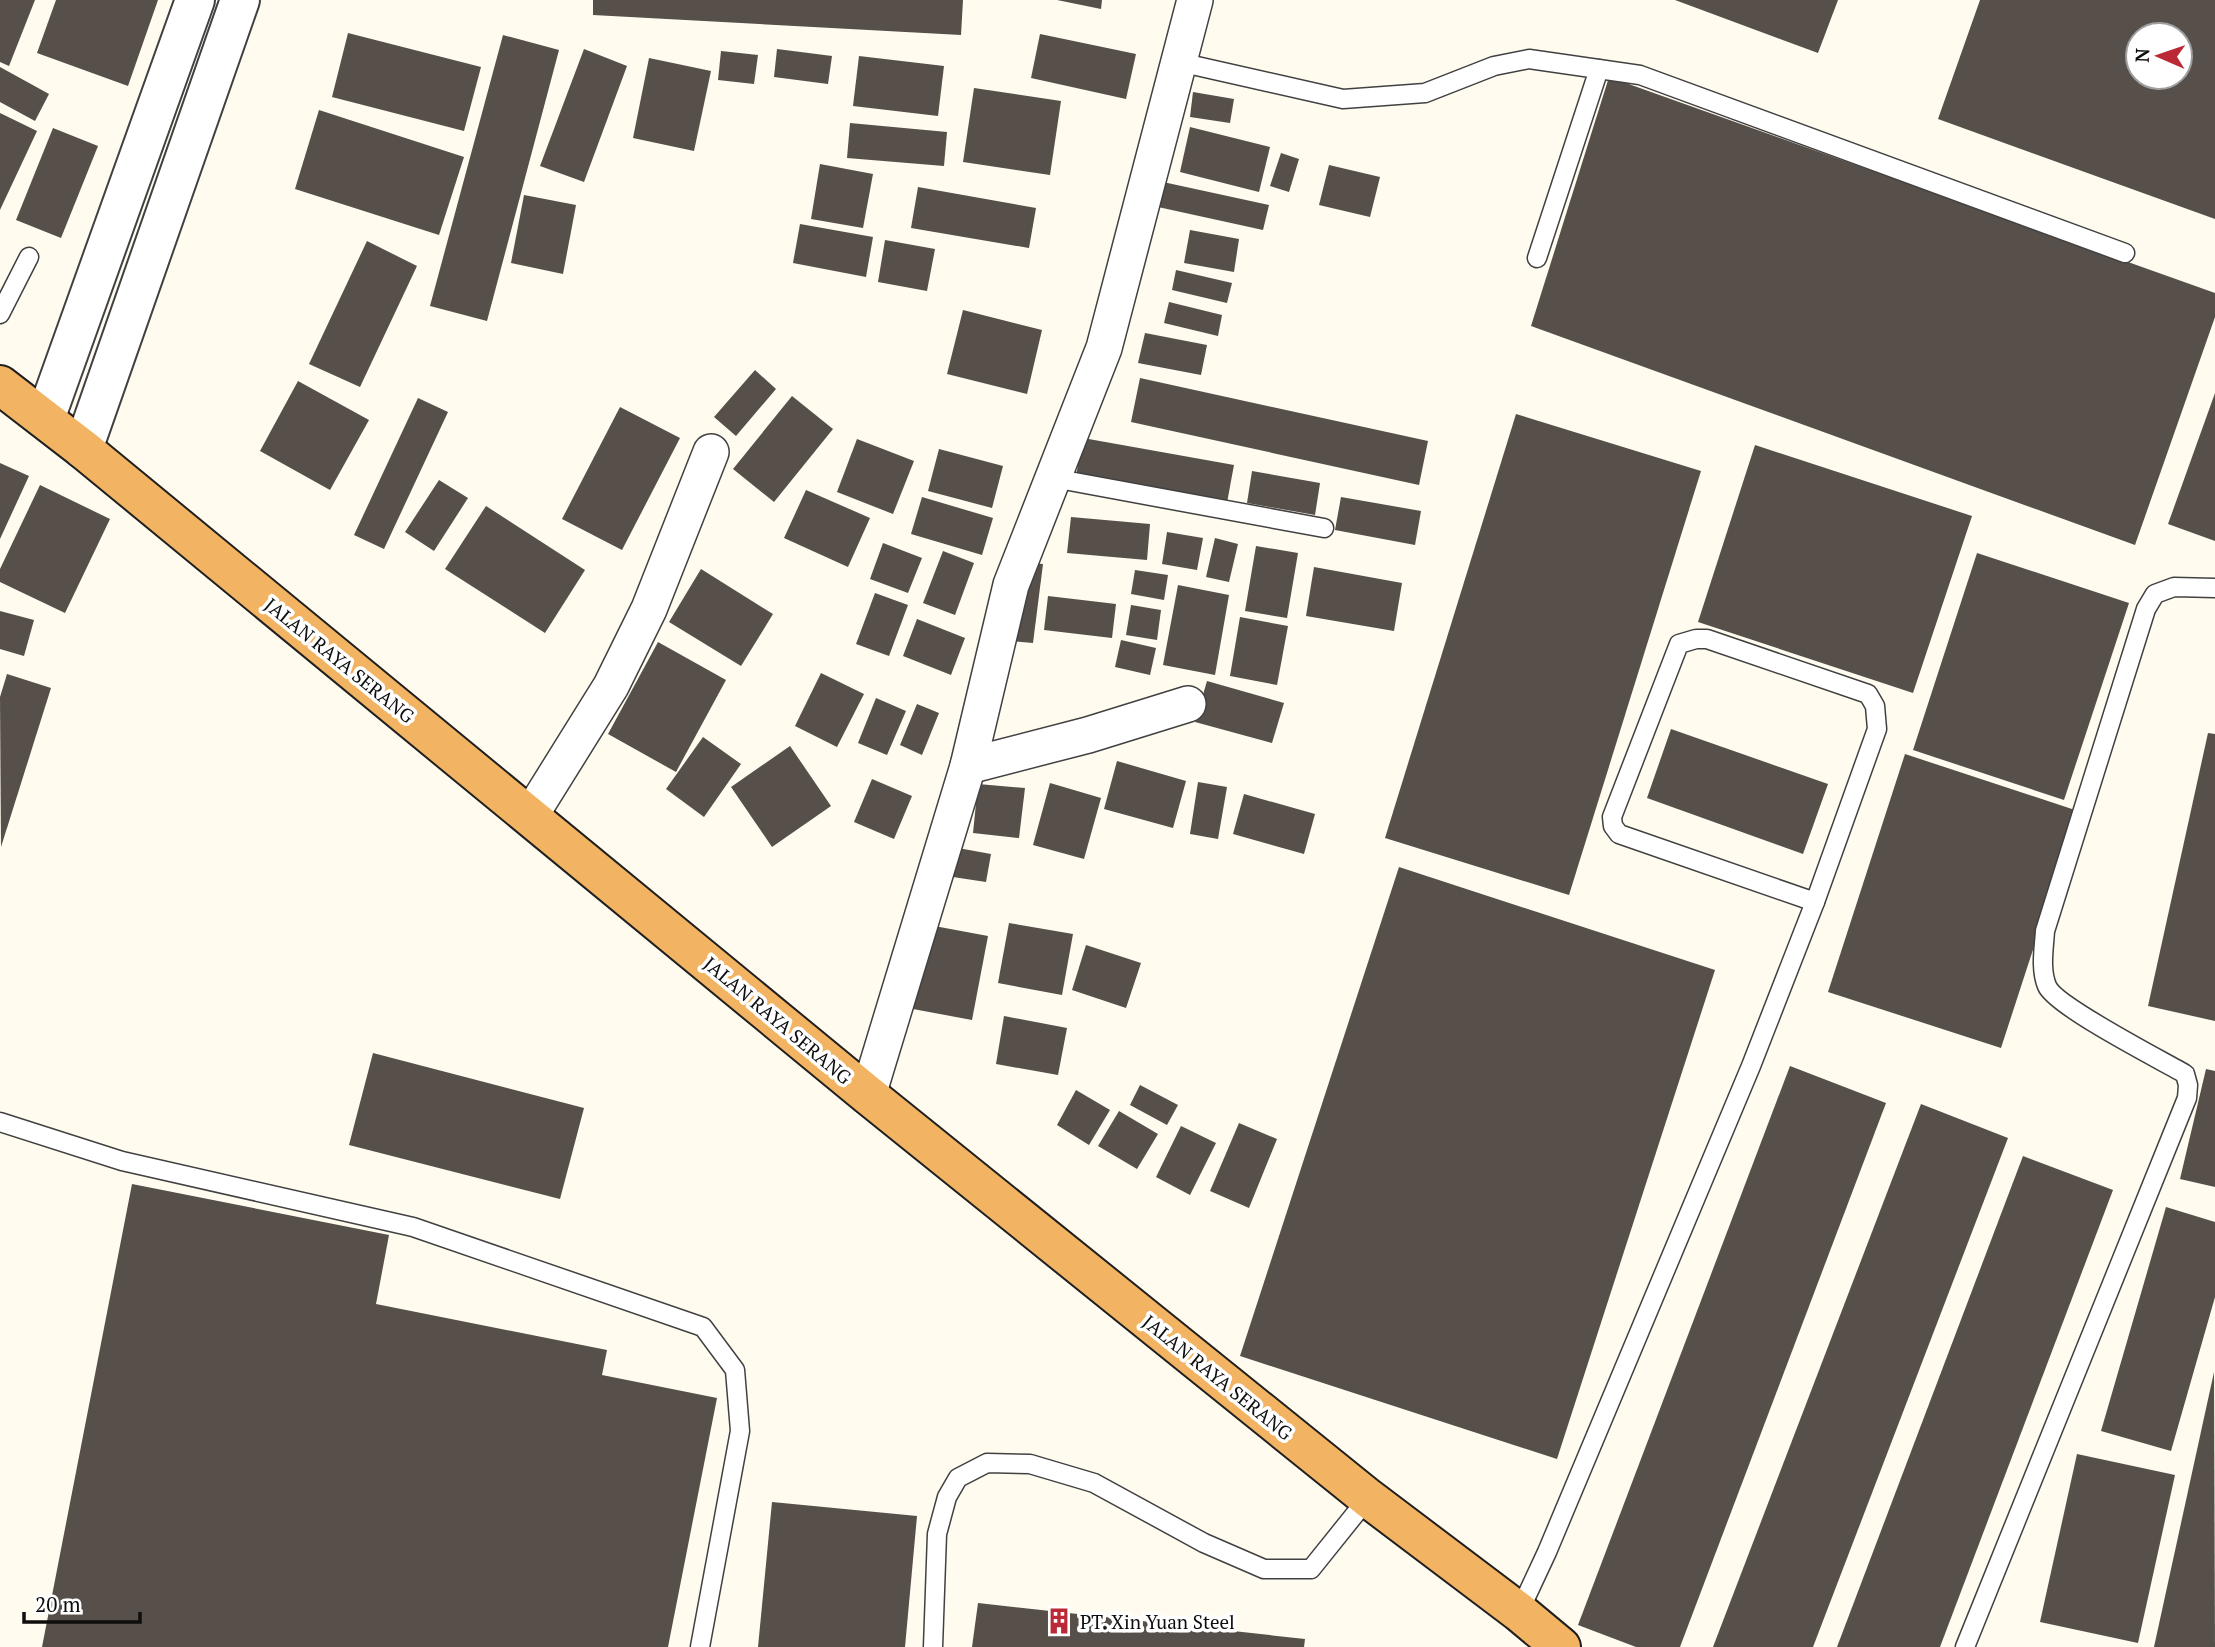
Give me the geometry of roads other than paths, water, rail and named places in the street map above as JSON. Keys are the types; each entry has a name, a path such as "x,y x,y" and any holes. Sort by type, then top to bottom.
{"highway":[{"name":"JALAN RAYA SERANG","path":"0,386 83,449 868,1095 1368,1498 1561,1647"}],"street":[{"path":"44,419 195,0"},
{"path":"83,449 240,0"},
{"path":"868,1095 968,766 1011,584 1104,348 1195,0"},
{"path":"530,816 611,687 649,609 711,452"},
{"path":"968,766 1088,735 1188,704"}],"lane":[{"path":"1179,62 1343,99 1425,93 1494,66 1529,59 1640,75 2125,253"},
{"path":"1536,258 1598,69"},
{"path":"0,314 29,257"},
{"path":"1053,478 1324,528"},
{"path":"1965,1647 2187,1098 2185,1074 2068,1007 2047,987 2043,959 2045,931 2146,609 2155,594 2174,587 2215,588"},
{"path":"1519,1612 1547,1552 1746,1079 1815,902 1877,729 1875,706 1867,694 1707,639 1679,644 1612,817 1613,826 1619,834 1815,902"},
{"path":"0,1122 122,1161 413,1227 703,1327 735,1370 740,1431 699,1647"},
{"path":"933,1647 937,1534 947,1497 958,1478 987,1463 1030,1464 1094,1483 1204,1543 1264,1569 1311,1569 1368,1498"}],"place":[{"name":"PT. Xin Yuan Steel","path":"1059,1621"}]}
